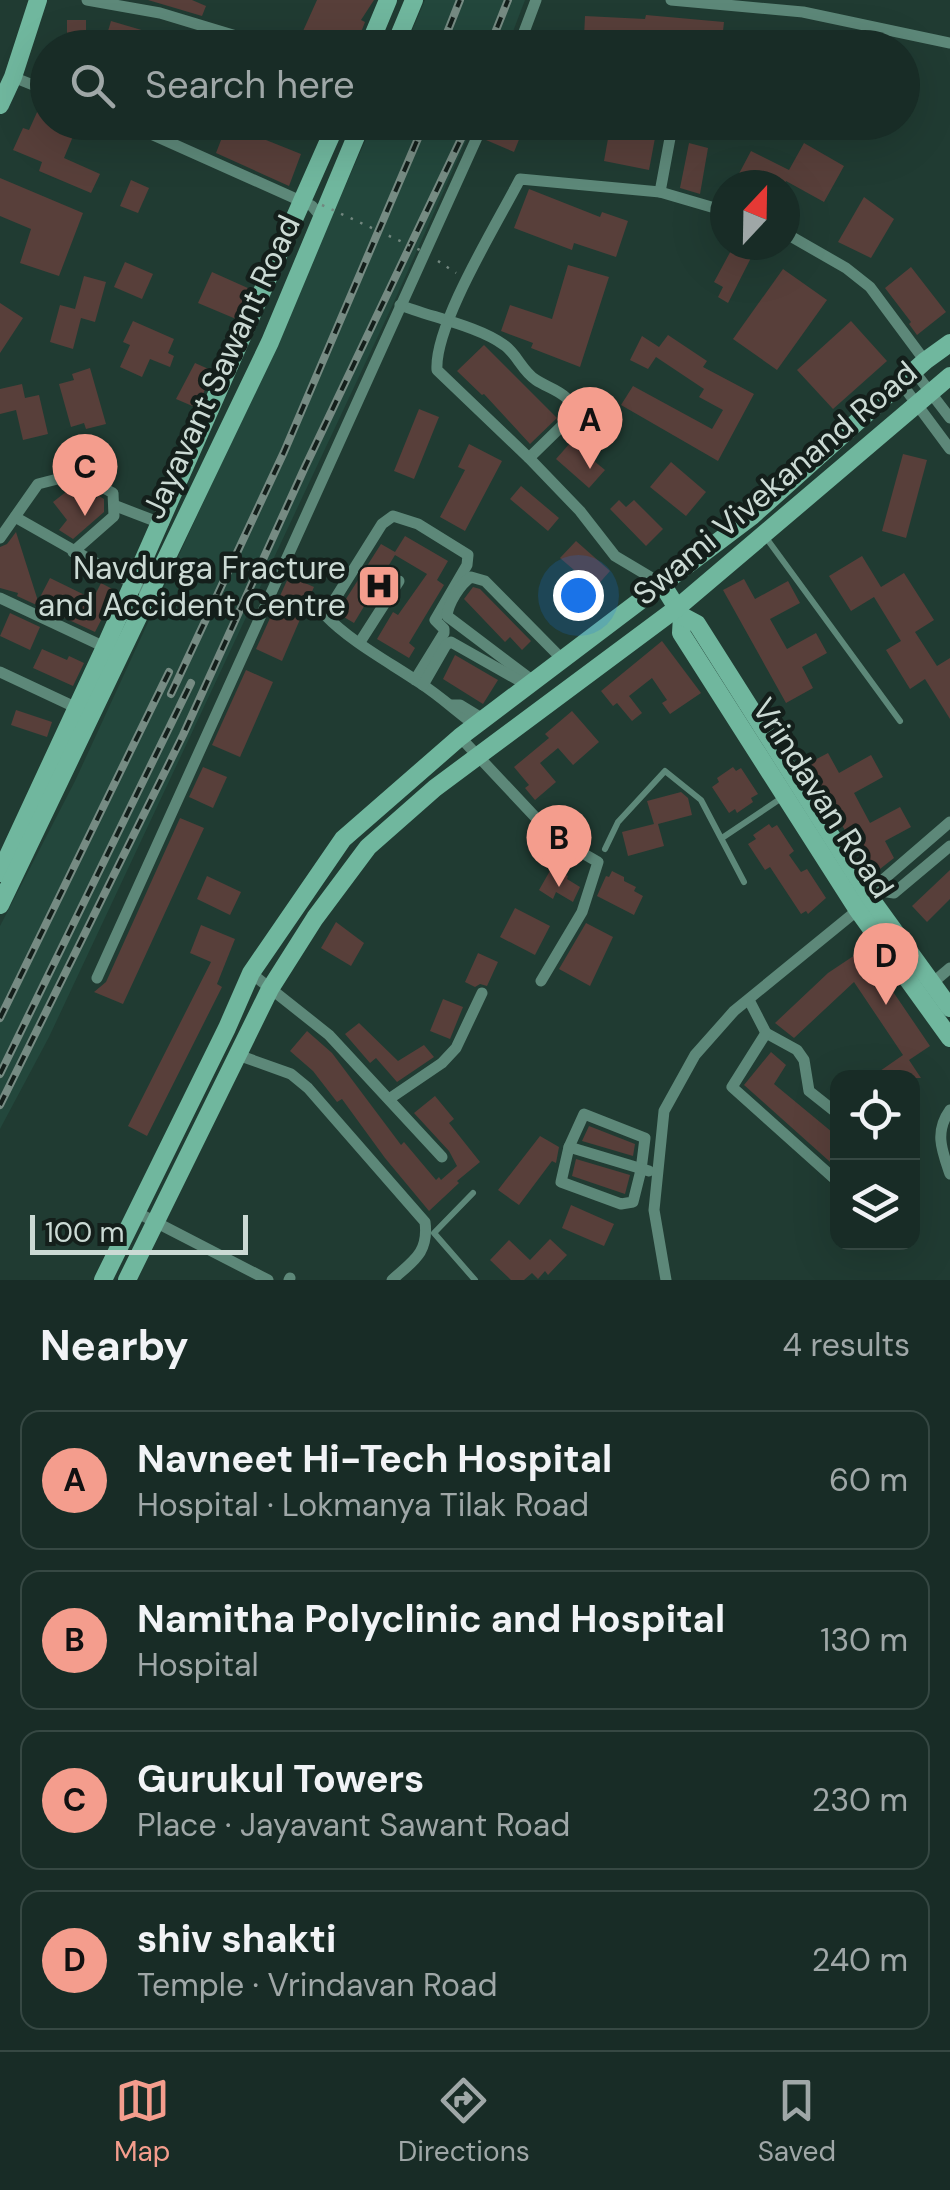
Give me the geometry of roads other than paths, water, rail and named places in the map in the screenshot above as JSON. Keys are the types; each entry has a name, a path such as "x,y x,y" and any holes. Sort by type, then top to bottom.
{"street":[{"path":"0,105 38,0"},
{"path":"86,0 160,13 216,30"},
{"path":"376,30 388,0"},
{"path":"402,30 414,0"},
{"path":"525,30 536,0"},
{"path":"671,0 804,6 896,30"},
{"path":"920,36 950,44"},
{"path":"13,77 30,84"},
{"path":"164,140 316,208 333,140"},
{"name":"Jayavant Sawant Road","path":"140,590 160,523 352,140"},
{"path":"97,978 476,140"},
{"path":"660,192 670,140"},
{"path":"662,584 615,556 580,511 437,370 438,352 449,321 520,179 660,192 710,206"},
{"name":"Jayavant Sawant Road","path":"0,906 140,590 179,530 270,342 316,208"},
{"path":"800,242 870,286 950,449"},
{"path":"400,305 504,345 530,376 572,403 572,416 529,458"},
{"name":"Swami Vivekanand Road","path":"102,1280 250,974 344,839 473,727 752,516 950,343"},
{"path":"913,372 923,397 950,418"},
{"name":"Swami Vivekanand Road","path":"128,1280 270,988 368,847 435,788 679,612 950,376"},
{"path":"0,538 38,484 77,474 113,493 116,506 114,516 73,552"},
{"path":"116,506 179,530"},
{"path":"419,682 445,631 434,620 467,566 468,554 403,517 393,516 386,519 325,611 327,618 452,705 473,727 479,757 553,836 598,862 582,912 541,981"},
{"path":"752,516 764,534"},
{"path":"15,517 140,590"},
{"path":"360,642 399,581"},
{"path":"530,683 447,616 465,581 485,581 562,659"},
{"name":"Vrindavan Road","path":"662,584 679,612 682,632 785,796 869,900 926,988 950,1038"},
{"path":"0,598 112,650"},
{"path":"679,612 697,624 869,900"},
{"path":"419,682 452,642 530,683"},
{"name":"Jayavant Sawant Road","path":"0,874 77,708 112,650"},
{"path":"0,672 77,708"},
{"path":"666,1280 654,1210 664,1111 695,1055 734,1012 869,900 884,879 950,822"},
{"path":"869,900 894,892 950,846"},
{"path":"950,968 926,988 950,1008"},
{"path":"250,974 328,1034 442,1157"},
{"path":"389,1099 442,1063 456,1048 482,994"},
{"path":"749,1000 766,1033 797,1050 804,1060 809,1091 830,1108"},
{"path":"766,1033 732,1087 830,1175"},
{"path":"238,1055 291,1074 308,1088 426,1222 427,1241 421,1253 392,1280"},
{"path":"950,1110 940,1133 950,1174"},
{"path":"584,1114 645,1138 642,1170 633,1202 620,1204 561,1182 569,1147 584,1114"},
{"path":"177,1127 197,1137"},
{"path":"569,1147 658,1172"},
{"path":"136,1212 268,1280"},
{"path":"222,1257 228,1243"}],"lane":[{"path":"764,534 900,721"},
{"path":"605,849 618,822 665,771 701,800 744,882"},
{"path":"722,838 785,796"},
{"path":"473,1193 434,1233 475,1280"}],"railway":[{"path":"448,30 460,0"},
{"path":"496,30 508,0"},
{"path":"171,694 284,452 417,140"},
{"path":"0,1105 183,735 460,140"},
{"path":"0,1018 169,672"},
{"path":"0,1074 191,683"}],"place":[{"name":"Navneet Hi-Tech Hospital","path":"590,469"},
{"name":"Gurukul Towers","path":"85,516"},
{"name":"Navdurga Fracture and Accident Centre","path":"379,586"},
{"name":"Namitha Polyclinic and Hospital","path":"559,887"},
{"name":"shiv shakti","path":"886,1005"}]}
